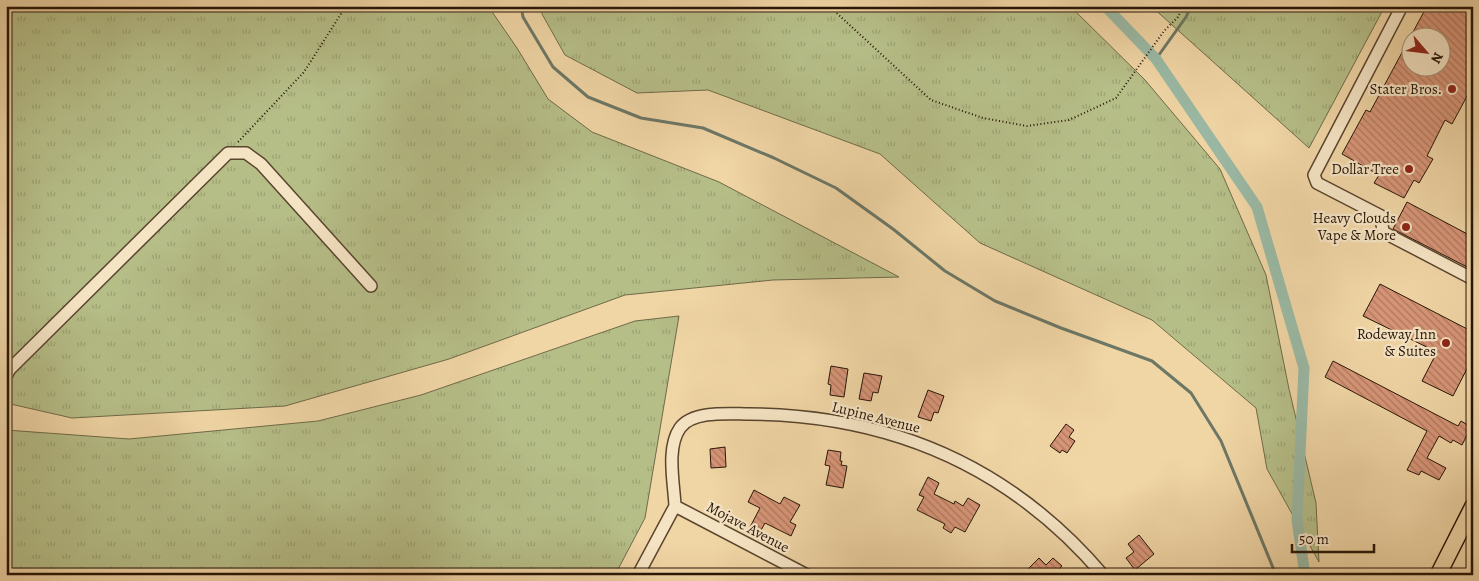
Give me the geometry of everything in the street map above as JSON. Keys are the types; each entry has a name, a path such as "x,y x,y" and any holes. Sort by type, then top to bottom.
{"main road":[{"path":"1438,575 1473,506"}],"street":[{"path":"1402,6 1314,175 1317,183 1381,216 1383,232 1473,279"},
{"path":"6,376 10,369 228,153 246,153 261,164 371,286"},
{"name":"Lupine Avenue","path":"676,506 673,458 675,438 681,426 689,420 723,414 778,414 838,420 922,444 973,466 1010,490 1047,518 1103,575"},
{"path":"638,575 676,506"},
{"name":"Mojave Avenue","path":"676,506 807,575"}],"path":[{"path":"228,153 304,72 346,6"},
{"path":"829,6 931,100 983,118 1027,126 1068,120 1116,98 1184,6"}],"green space":[{"path":"6,6 488,6 517,48 548,99 592,132 719,182 899,277 773,280 625,295 449,359 285,406 72,418 6,403"},
{"path":"542,6 1070,6 1145,80 1220,169 1266,275 1289,389 1316,503 1319,562 1267,469 1256,408 1152,320 980,243 880,154 708,90 637,93 565,55 542,14"},
{"path":"1151,6 1385,6 1309,148"},
{"path":"679,316 645,518 615,575 6,575 8,556 6,555 6,430 129,439 318,421 421,395 635,321"}],"building":[{"path":"1427,6 1473,6 1473,85 1452,124 1445,120 1427,156 1433,159 1419,183 1414,180 1404,198 1374,183 1379,175 1342,154 1366,110 1370,112 1402,52 1402,78 1452,78 1452,28 1415,28"},
{"path":"1407,202 1473,237 1473,270 1393,229"},
{"name":"Rodeway Inn & Suites","path":"1380,284 1473,332 1473,357 1453,396 1422,381 1437,352 1363,316"},
{"path":"1333,361 1458,426 1461,421 1471,427 1462,445 1453,440 1451,443 1439,436 1427,458 1446,468 1439,480 1421,471 1419,475 1407,470 1427,431 1325,377"},
{"path":"831,366 848,369 844,397 830,395 831,385 828,384"},
{"path":"864,373 882,376 878,393 873,392 871,401 859,399"},
{"path":"928,390 944,396 938,413 934,412 931,421 918,417"},
{"path":"1066,424 1074,430 1069,437 1075,441 1067,453 1062,450 1060,453 1050,446"},
{"path":"725,447 726,467 711,468 710,449"},
{"path":"828,450 841,452 841,465 847,466 843,488 826,485 830,466 825,465"},
{"path":"928,477 939,483 934,494 954,504 955,501 963,506 968,498 980,505 965,532 955,527 951,533 943,528 945,524 917,510 924,497 919,495"},
{"path":"754,490 780,504 784,497 800,505 790,522 796,525 791,536 765,523 759,534 749,529 760,508 748,502"},
{"path":"1139,535 1154,554 1135,570 1126,558 1134,552 1128,544"},
{"path":"1039,558 1046,565 1053,558 1062,566 1055,573 1056,575 1034,575 1028,569"}],"waterway":[{"path":"521,6 523,17 553,67 588,97 641,118 703,128 774,158 836,188 893,229 945,271 995,301 1061,328 1152,361 1191,393 1221,441 1276,575"},
{"path":"1105,6 1156,59 1257,207 1304,368 1297,520 1305,575"},
{"path":"1156,59 1186,17 1191,6"}],"place":[{"name":"Stater Bros.","path":"1452,89"},
{"name":"Dollar Tree","path":"1409,169"},
{"name":"Heavy Clouds Vape & More","path":"1406,227"},
{"name":"Rodeway Inn & Suites","path":"1446,343"}]}
